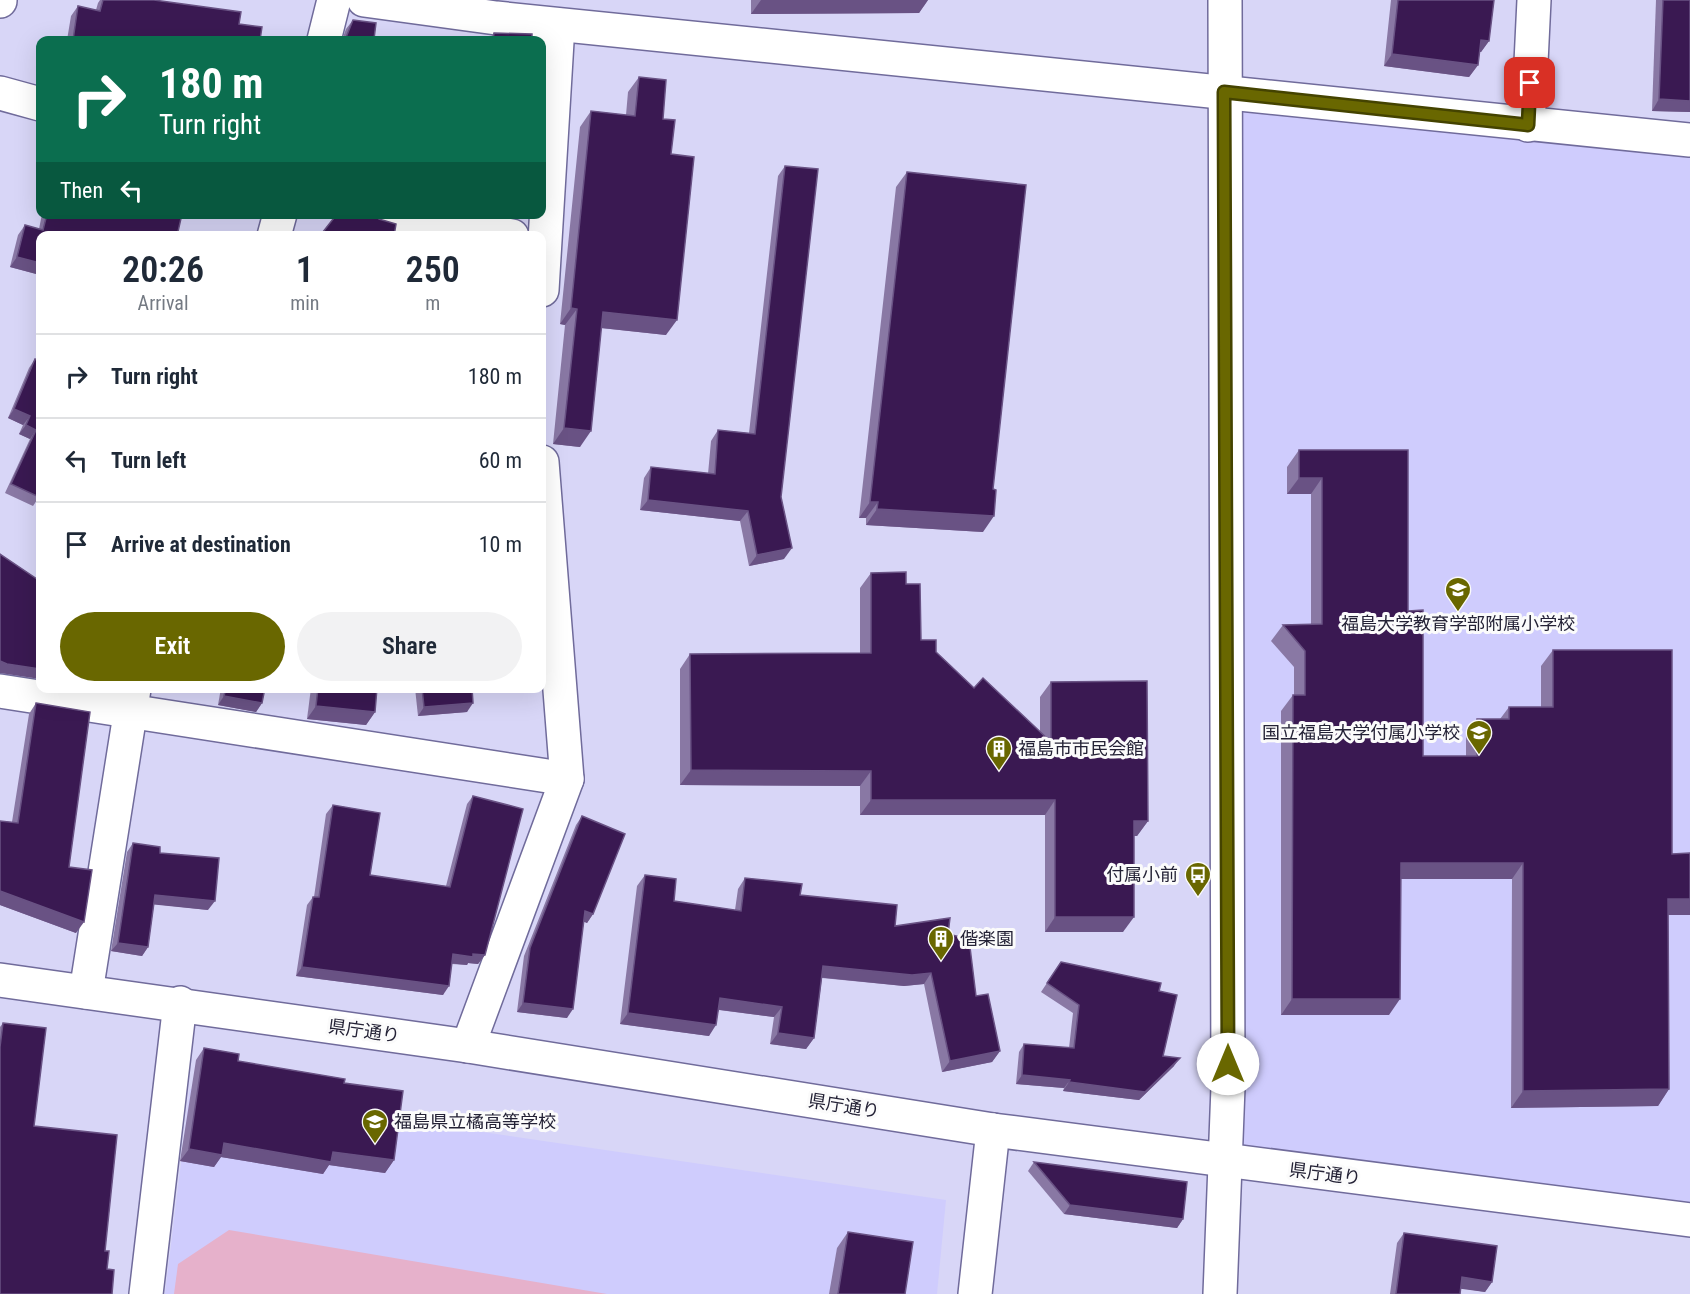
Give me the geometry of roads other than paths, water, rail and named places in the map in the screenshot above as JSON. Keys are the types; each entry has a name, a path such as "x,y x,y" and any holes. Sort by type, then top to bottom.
{"street":[{"path":"325,36 334,0"},
{"path":"364,0 497,9 558,25 1690,140"},
{"path":"1220,1294 1228,1088 1225,0"},
{"path":"1528,125 1534,0"},
{"path":"546,198 558,25"},
{"path":"0,93 36,103"},
{"path":"414,219 483,231"},
{"path":"468,1046 567,779 546,513"},
{"path":"0,691 131,699 567,779"},
{"path":"86,992 131,699"},
{"name":"県庁通り","path":"0,980 180,1003 468,1046 993,1130 1690,1220"},
{"path":"146,1294 180,1003"},
{"path":"975,1294 993,1130"}],"place":[{"name":"福島大学教育学部附属小学校","path":"1458,613"},
{"name":"国立福島大学付属小学校","path":"1479,756"},
{"name":"福島市市民会館","path":"999,772"},
{"name":"付属小前","path":"1198,898"},
{"name":"偕楽園","path":"941,962"},
{"name":"福島県立橘高等学校","path":"375,1145"}]}
